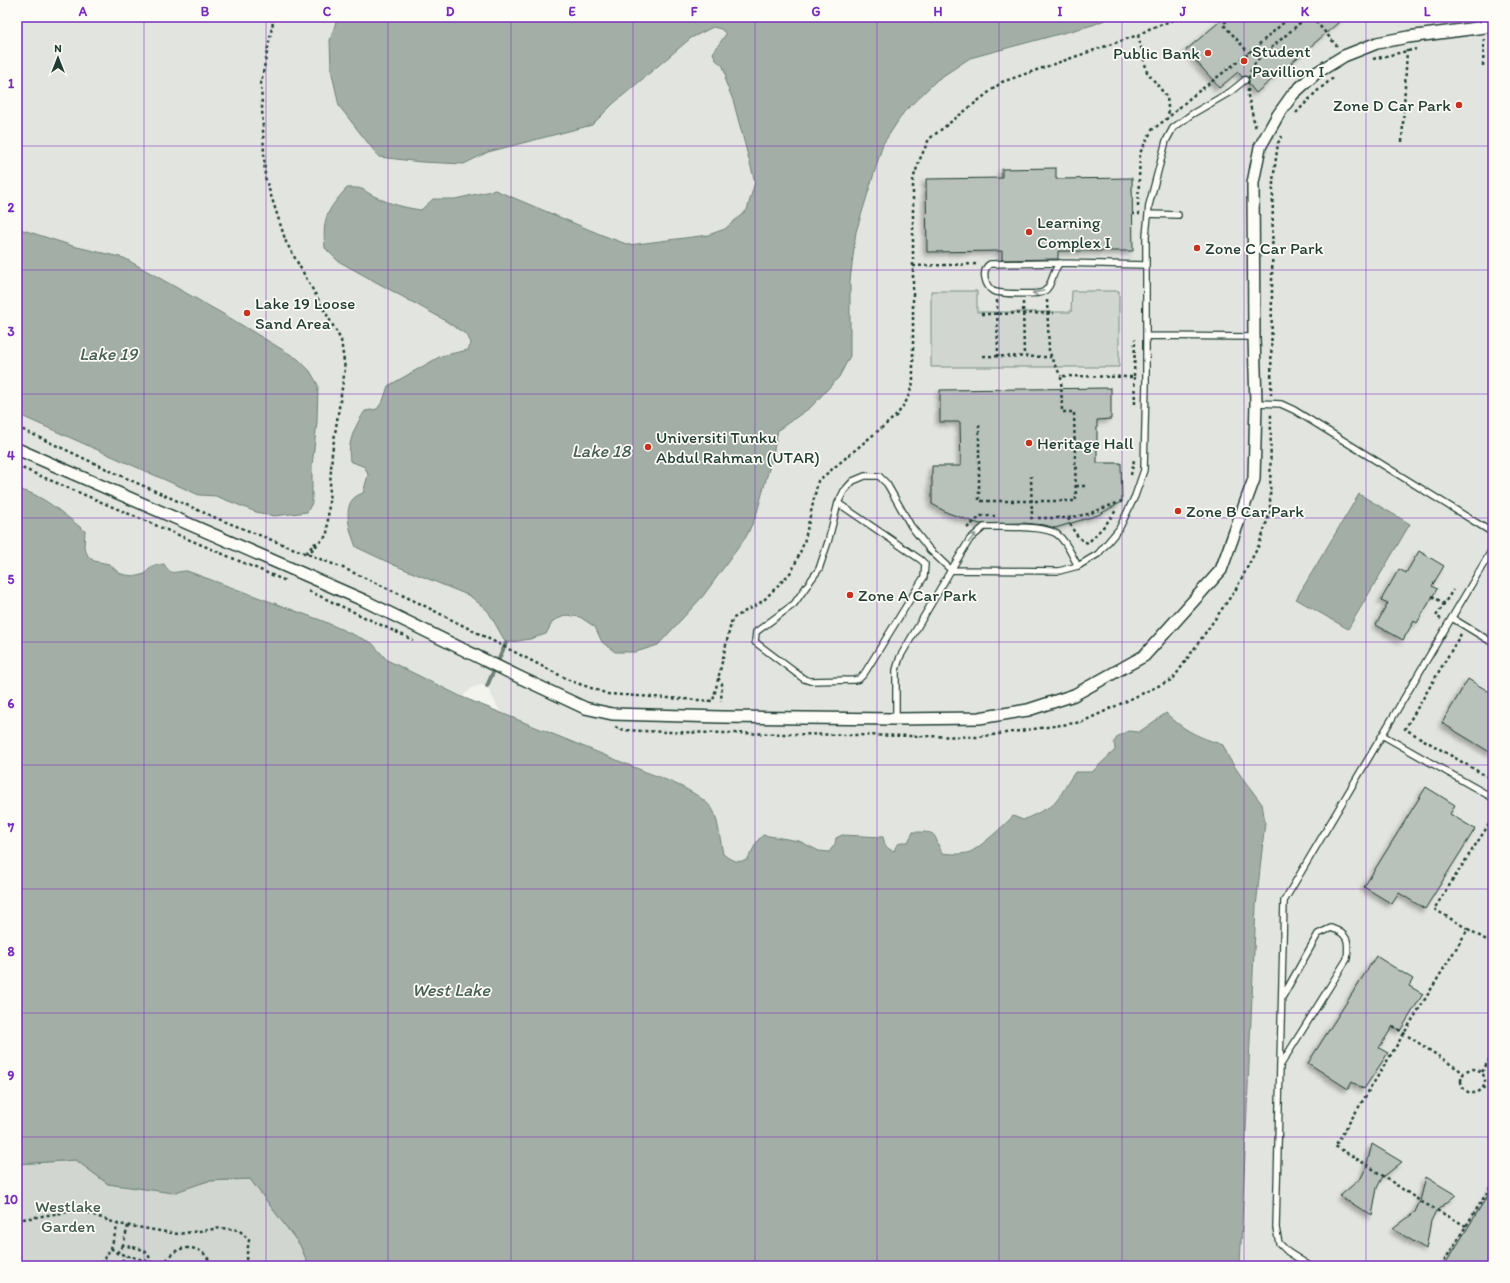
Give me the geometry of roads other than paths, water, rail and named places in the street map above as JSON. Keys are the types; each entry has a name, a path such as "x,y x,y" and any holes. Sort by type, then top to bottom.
{"street":[{"path":"17,449 363,600 585,708 612,714 896,719 979,718 1028,710 1074,695 1144,656 1221,570 1254,479 1256,404 1253,183 1260,147 1278,115 1289,99 1316,73 1344,56 1377,43 1487,23"}],"lane":[{"path":"838,503 921,560 924,564 924,577 864,674 854,680 810,681 804,679 755,642 756,632 794,604 819,569 838,503 844,491 853,481 865,476 879,476 888,484 911,526 929,549 951,570 1059,571 1078,566 1098,554 1119,529 1136,496 1144,470 1146,236 1149,205 1166,140 1173,128 1192,114 1246,82"},
{"path":"1148,214 1178,215"},
{"path":"1060,263 1056,268 1047,289 1039,293 997,292 990,288 985,279 985,271 990,264 1060,263 1146,265"},
{"path":"1146,336 1254,337"},
{"path":"1256,404 1281,404 1294,410 1493,533"},
{"path":"896,719 896,670 900,657 970,539 984,527 1042,529 1054,532 1063,540 1078,566"},
{"path":"1310,1266 1288,1252 1279,1243 1276,1228 1284,901 1493,548"},
{"path":"1450,620 1493,643"},
{"path":"1382,735 1493,798"},
{"path":"1280,1066 1347,959 1349,942 1342,932 1331,928 1318,934 1282,998"}],"water":[{"name":"Lake 18","path":"340,17 1112,17 1093,25 970,58 937,80 904,112 883,144 856,232 850,281 850,356 839,377 811,407 778,430 756,516 746,537 703,596 658,645 636,652 615,652 602,642 595,627 580,617 567,615 553,621 546,634 530,639 506,643 488,611 470,596 394,565 356,547 349,522 349,508 350,503 354,498 363,493 368,475 365,467 350,461 349,454 351,441 358,422 365,411 377,409 383,401 388,386 441,356 468,350 471,343 467,335 441,318 338,261 325,248 325,222 330,209 347,188 361,189 387,202 421,210 433,199 455,199 495,190 629,245 708,235 725,229 747,210 755,182 733,100 725,81 726,76 723,66 716,60 713,53 726,34 721,29 713,27 691,38 613,104 592,125 488,152 464,164 421,162 379,157 339,106 331,69 330,40 336,22"},
{"name":"Lake 19","path":"17,228 73,246 124,258 225,315 298,359 310,371 318,385 317,422 312,466 312,503 307,512 274,516 256,512 216,496 199,495 17,414"},
{"name":"West Lake","path":"17,490 25,491 34,495 62,512 85,531 84,547 88,556 94,561 109,564 119,573 137,576 145,574 153,566 164,564 171,572 187,571 323,621 372,643 387,660 462,697 694,793 709,805 714,812 723,854 735,861 747,860 758,840 763,835 799,841 819,851 829,852 835,844 836,838 842,835 883,837 886,846 894,851 896,846 901,842 908,842 913,832 927,832 933,834 942,853 967,853 974,850 986,841 1013,816 1023,820 1054,804 1075,772 1092,772 1115,750 1114,742 1118,736 1128,731 1139,732 1166,713 1192,733 1223,745 1229,758 1262,804 1265,822 1256,907 1240,1266 309,1266 300,1245 250,1179 208,1181 173,1193 108,1184 76,1160 17,1164"},
{"path":"1359,494 1410,524 1348,629 1296,599"}],"waterway":[{"path":"487,686 506,643"}],"place":[{"name":"Public Bank","path":"1208,53"},
{"name":"Student Pavillion I","path":"1244,61"},
{"name":"Zone D Car Park","path":"1459,105"},
{"name":"Learning Complex I","path":"1029,232"},
{"name":"Zone C Car Park","path":"1197,248"},
{"name":"Lake 19 Loose Sand Area","path":"247,313"},
{"name":"Heritage Hall","path":"1029,443"},
{"name":"Universiti Tunku Abdul Rahman (UTAR)","path":"648,447"},
{"name":"Zone B Car Park","path":"1178,511"},
{"name":"Zone A Car Park","path":"850,595"}],"park label":[{"name":"Westlake Garden","path":"68,1216"}]}
